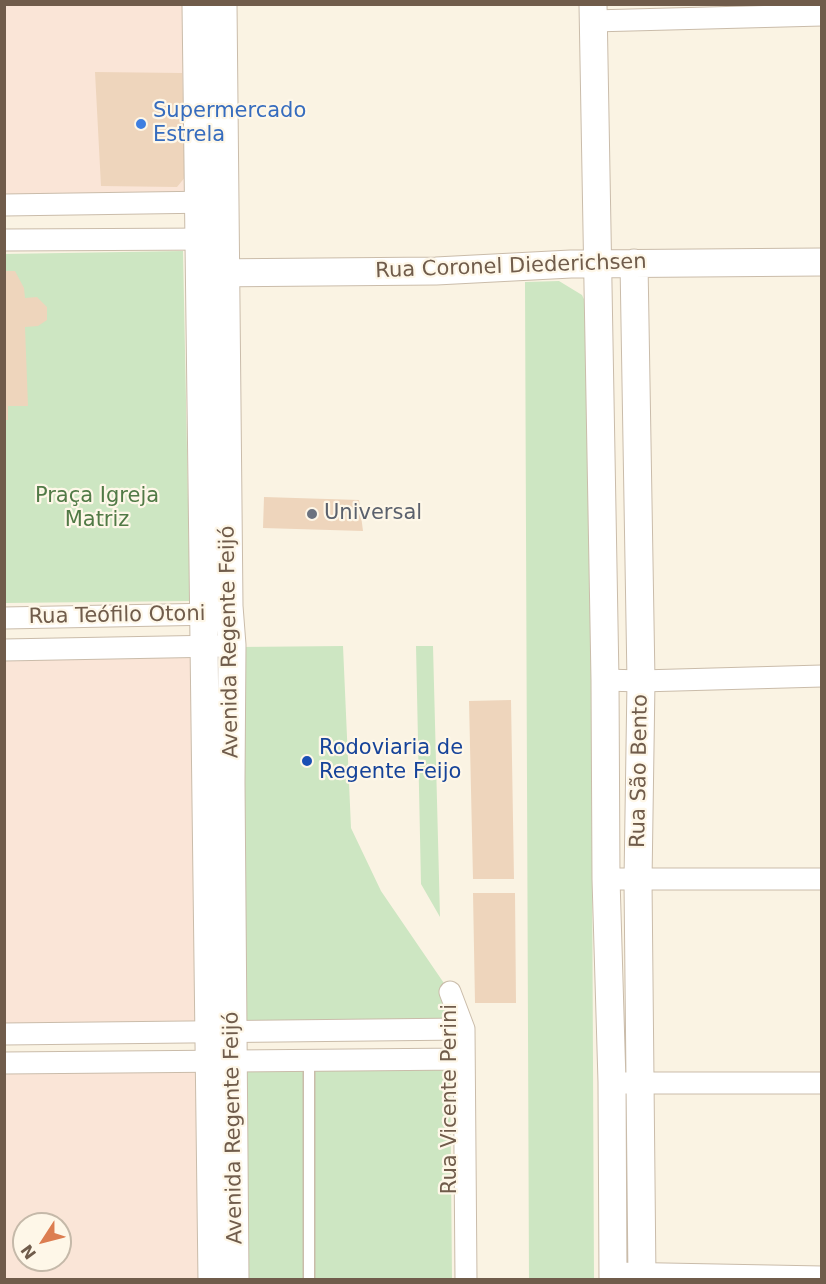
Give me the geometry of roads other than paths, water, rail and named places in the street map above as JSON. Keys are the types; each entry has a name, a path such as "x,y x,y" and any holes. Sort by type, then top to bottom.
{"street":[{"name":"Avenida Regente Feijó","path":"196,4 212,202"},
{"name":"Avenida Regente Feijó","path":"212,1280 221,1061 218,781 204,648 217,614 212,202 223,4"},
{"path":"593,13 822,15"},
{"name":"Rua São Bento","path":"593,13 584,264 602,550 606,879 612,1082 613,1276"},
{"path":"4,205 212,202"},
{"path":"5,234 212,239"},
{"name":"Rua Coronel Diederichsen","path":"213,273 436,271 634,263 822,262"},
{"name":"Rua São Bento","path":"634,263 641,681 638,881 642,1277"},
{"path":"602,550 639,550"},
{"name":"Avenida Regente Feijó","path":"217,614 232,645 218,781"},
{"name":"Rua Teófilo Otoni","path":"4,618 217,614"},
{"name":"Rua Teófilo Otoni","path":"4,650 204,648 232,645"},
{"path":"605,680 822,676"},
{"path":"606,879 638,881 822,879"},
{"name":"Rua Vicente Perini","path":"221,1031 457,1029 452,1280"},
{"path":"4,1034 221,1031"},
{"path":"4,1064 457,1059"},
{"name":"Rua Vicente Perini","path":"457,1059 466,1280"},
{"name":"Avenida Regente Feijó","path":"221,1061 235,1280"},
{"path":"612,1082 641,1085 822,1083"},
{"path":"613,1276 822,1277"}],"lane":[{"path":"309,1061 309,1280"}],"place":[{"name":"Supermercado Estrela","path":"141,124"},
{"name":"Universal","path":"312,514"},
{"name":"Rodoviaria de Regente Feijo","path":"307,761"}],"park label":[{"name":"Praça Igreja Matriz","path":"97,509"}]}
